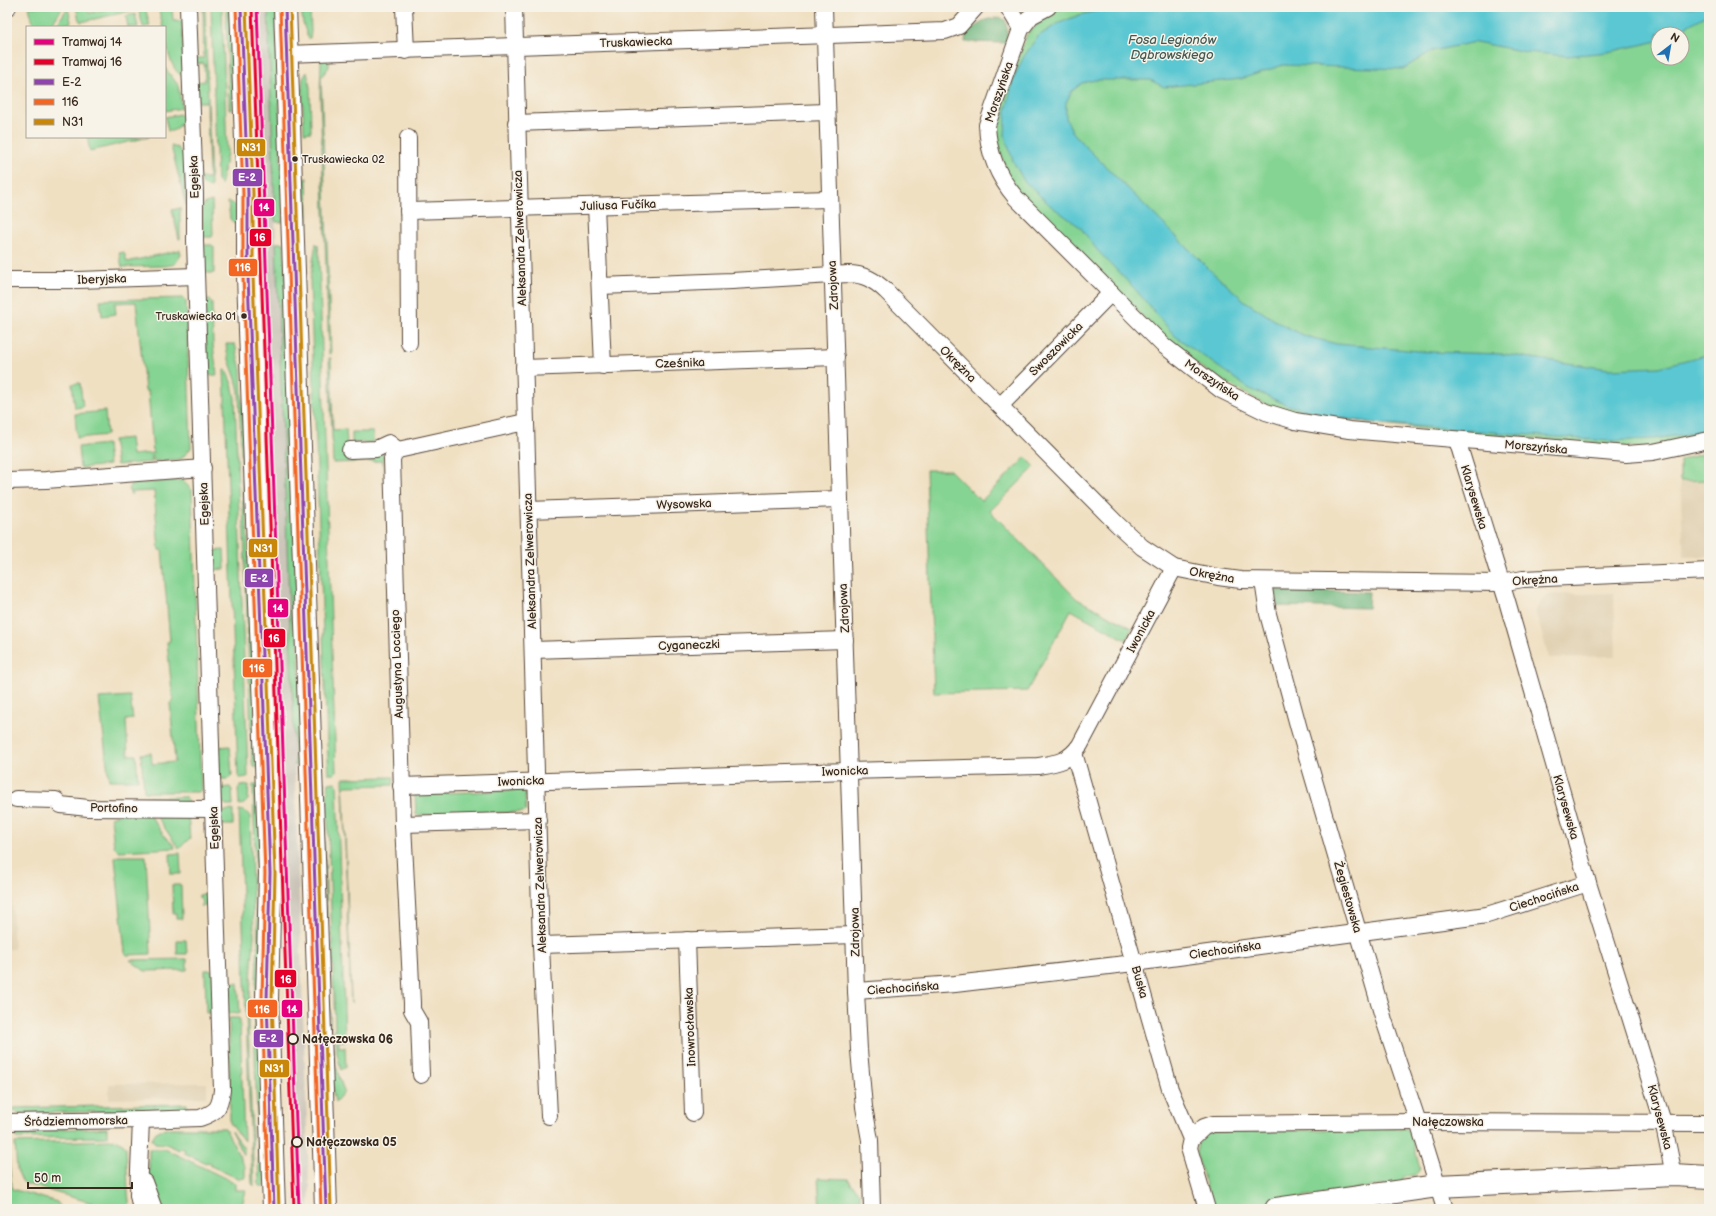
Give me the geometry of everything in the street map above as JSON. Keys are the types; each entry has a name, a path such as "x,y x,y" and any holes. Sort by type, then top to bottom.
{"main road":[{"path":"241,7 248,194 248,265 270,865 267,1000 274,1209"},
{"path":"285,7 326,1209"},
{"path":"1276,1209 1437,1186 1674,1175 1709,1177"}],"street":[{"name":"Egejska","path":"141,1120 200,1118 217,1110 221,1102 222,1090 222,1049 188,7"},
{"path":"404,7 406,51"},
{"name":"Aleksandra Zelwerowicza","path":"514,7 516,123 520,209 541,945 549,1116"},
{"name":"Zdrojowa","path":"824,7 826,112 836,357 839,499 856,991 859,1050 870,1140 872,1209"},
{"name":"Truskawiecka","path":"286,54 406,51 824,34 945,31 958,26 976,7"},
{"path":"1008,7 1021,29"},
{"name":"Morszyńska","path":"1048,7 1031,16 1021,29 987,125 988,140 993,158 1006,186 1016,198 1163,345 1221,390 1266,412 1295,421 1349,430 1626,454 1653,452 1709,440"},
{"path":"516,123 826,112"},
{"path":"408,138 409,343"},
{"name":"Juliusa Fučíka","path":"408,211 829,199"},
{"path":"596,205 603,366"},
{"name":"Okrężna","path":"600,286 858,274 876,282 1117,524 1142,547 1174,568 1241,580 1500,583 1523,579 1709,571"},
{"name":"Iberyjska","path":"7,280 78,280 196,276"},
{"name":"Swoszowicka","path":"1000,406 1111,293"},
{"name":"Cześnika","path":"524,368 836,357"},
{"path":"350,450 376,448 389,443 398,450 525,422"},
{"name":"Klarysewska","path":"1456,440 1500,583 1507,601 1588,883 1663,1122 1674,1175"},
{"name":"Augustyna Locciego","path":"398,450 392,459 391,468 401,786 412,1010 419,1022 421,1075"},
{"name":"Egejska","path":"7,481 46,480 203,468"},
{"name":"Wysowska","path":"529,510 839,499"},
{"name":"Iwonicka","path":"401,786 537,780 1038,766 1067,760 1080,745 1174,568"},
{"name":"Żegiestowska","path":"1263,581 1268,614 1293,709 1384,1020 1445,1209"},
{"name":"Cyganeczki","path":"533,650 845,640"},
{"name":"Buska","path":"1074,753 1170,1089 1192,1139 1189,1148 1207,1209"},
{"name":"Portofino","path":"16,799 56,800 61,805 88,808 213,809"},
{"path":"403,824 538,820"},
{"name":"Ciechocińska","path":"856,991 955,984 1359,933 1487,915 1588,883"},
{"path":"541,945 855,935"},
{"name":"Inowrocławska","path":"687,940 693,1114"},
{"name":"Śródziemnomorska","path":"7,1122 141,1120 138,1195 141,1209"},
{"name":"Nałęczowska","path":"1192,1139 1204,1127 1213,1124 1418,1122 1709,1123"},
{"name":"Śródziemnomorska","path":"140,1171 154,1209"}],"shaded area":[{"path":"253,7 268,7 310,1184 309,1209 296,1209 295,1205"},
{"path":"1709,480 1709,556 1684,557 1680,481"},
{"path":"1614,593 1616,656 1549,658 1535,610 1546,595"},
{"path":"7,781 14,949 7,949"},
{"path":"207,1083 207,1097 109,1099 109,1084"}],"green space":[{"path":"29,7 63,7 51,26 34,26"},
{"path":"68,7 71,22 56,26"},
{"path":"76,7 87,7 89,13 115,7 134,7 135,10 81,22 79,20"},
{"path":"138,7 145,7 150,26 143,26"},
{"path":"158,7 172,7 173,21 182,21 184,75 182,76 171,61 167,47 166,26 163,26"},
{"path":"203,7 205,7 211,188 203,185 200,178 209,178 207,102 197,102 196,82 205,81 204,63 196,64 196,58 204,58"},
{"path":"211,7 222,7 227,153 221,185 217,181"},
{"path":"226,7 233,7 234,72 232,109 229,109"},
{"path":"250,7 253,7 261,222 256,223"},
{"path":"268,7 276,7 283,222 276,222 275,219"},
{"path":"301,7 310,7 310,38 308,38 303,23"},
{"path":"1069,7 1709,7 1709,436 1646,448 1440,431 1287,412 1263,403 1202,368 1169,343 1024,199 1008,177 993,128 1027,34 1044,18 1057,10"},
{"path":"135,14 138,26 128,26 126,16"},
{"path":"999,17 1005,20 1007,27 1007,43 965,42 966,32 986,20"},
{"path":"329,59 329,67 321,77 331,354 329,354 320,94 321,60"},
{"path":"166,69 178,85 182,108 166,111"},
{"path":"307,72 310,87 311,132 304,133 302,85 303,78"},
{"path":"180,114 183,118 176,129 168,131 166,117"},
{"path":"87,138 145,138 90,151"},
{"path":"171,146 178,148 185,157 186,205"},
{"path":"305,178 307,178 308,221 300,221"},
{"path":"212,201 213,235 212,237 202,237 202,208 205,203"},
{"path":"228,202 237,206 239,223 234,223 230,219"},
{"path":"180,208 180,239 179,239 172,210"},
{"path":"255,243 262,243 279,767 275,767"},
{"path":"276,243 284,243 303,766 295,766"},
{"path":"316,243 318,245 319,257 336,772 334,774 329,774 327,743 310,280"},
{"path":"202,245 212,245 214,247 214,273 207,273 204,270"},
{"path":"180,250 181,255 175,264 166,266 122,267 119,253 124,252 127,262"},
{"path":"182,298 186,301 191,448 181,459 153,461 153,456 151,457 152,462 117,465 113,440 130,438 132,455 153,453 148,391 145,391 136,302 115,303 116,314 102,316 100,300"},
{"path":"204,300 209,300 212,302 213,345 217,375 207,375"},
{"path":"226,344 235,344 241,370 257,768 253,766 252,761 239,392 228,357"},
{"path":"329,358 331,358 333,430 346,429 347,443 383,454 384,471 382,461 333,463"},
{"path":"224,370 226,370 232,384 235,398 248,777 240,778 238,776"},
{"path":"80,383 83,407 75,408 72,384"},
{"path":"105,411 107,435 77,438 75,414"},
{"path":"352,432 373,432 373,442 352,443"},
{"path":"107,444 109,465 80,468 78,447"},
{"path":"1709,452 1709,480 1680,481 1680,460"},
{"path":"1026,457 1035,467 990,511 1077,599 1132,628 1126,640 1071,610 1027,691 934,693 926,470 950,470 981,501"},
{"path":"182,480 192,490 201,790 199,792 146,792 144,791 141,754 151,753 152,764 175,762 170,703 173,702 167,642 170,641 162,550 159,550 154,491 132,492 132,494 130,494 129,487 131,484"},
{"path":"224,550 225,569 212,570 212,551"},
{"path":"1275,590 1369,592 1368,608 1274,606"},
{"path":"130,696 133,719 126,720 128,755 136,755 138,780 109,780 99,698"},
{"path":"230,746 232,776 229,779 219,779 218,747"},
{"path":"394,777 393,785 346,786 343,789 343,778"},
{"path":"325,782 323,800 331,1039 335,1063 344,1092 335,1102 333,1093 320,783"},
{"path":"335,782 337,784 345,1041 339,1041 339,1047 345,1047 346,1067 341,1070 337,1053 335,1028 327,796 329,783"},
{"path":"249,785 248,800 244,804 239,805 238,789 240,786"},
{"path":"253,785 259,785 265,1186 259,1186 254,1020 258,945"},
{"path":"230,787 232,790 233,805 226,805 220,800 219,788"},
{"path":"525,791 526,811 523,812 416,815 415,794"},
{"path":"145,797 186,797 188,804 145,804"},
{"path":"233,810 233,825 223,825 220,823 220,815 225,811"},
{"path":"239,810 245,811 250,816 254,936 248,1024 254,1186 252,1184"},
{"path":"121,813 150,815 165,837 174,845 175,848 119,851 114,847 111,817"},
{"path":"156,815 188,815 190,838 179,849"},
{"path":"180,853 181,874 171,874 170,854"},
{"path":"118,856 146,856 151,954 127,955 125,953 115,858"},
{"path":"172,885 181,885 182,919 176,919 176,913 173,913"},
{"path":"210,894 210,906 200,906 203,902 199,898 199,895"},
{"path":"177,940 186,940 187,954 177,954"},
{"path":"187,959 187,970 145,971 130,960"},
{"path":"205,970 212,970 214,1013 206,1013"},
{"path":"227,983 238,983 240,1013 238,1014 228,1013"},
{"path":"229,1018 239,1018 240,1020 244,1141 230,1123"},
{"path":"187,1104 187,1110 17,1113 13,1108"},
{"path":"107,1128 107,1137 16,1138 16,1130"},
{"path":"165,1128 225,1128 245,1167 245,1178 239,1179 211,1166 212,1164 208,1162 206,1163 184,1153 185,1150 181,1148 179,1150 166,1144 155,1143 151,1140 156,1132"},
{"path":"1405,1128 1411,1133 1420,1169 1416,1175 1404,1176 1402,1182 1229,1209 1218,1207 1211,1201 1196,1153 1198,1143 1209,1132"},
{"path":"231,1131 244,1148 244,1155 243,1155"},
{"path":"113,1140 123,1143 126,1148 130,1209 92,1209 92,1203 26,1184 22,1181 17,1170 15,1143"},
{"path":"7,1143 12,1189 57,1202 62,1209 7,1209"},
{"path":"149,1149 165,1149 235,1183 235,1190 246,1190 243,1202 237,1207 237,1209 161,1209 149,1179"},
{"path":"818,1178 848,1179 860,1194 860,1205 856,1209 820,1209"}],"water":[{"name":"Fosa Legionów Dąbrowskiego","path":"1159,7 1709,7 1709,14 1687,26 1650,26 1650,43 1608,52 1567,56 1526,52 1476,42 1432,51 1403,69 1283,65 1241,79 1164,87 1150,80 1095,80 1082,83 1071,92 1066,103 1066,118 1072,131 1081,142 1212,272 1245,301 1279,323 1305,336 1337,344 1431,352 1504,354 1609,369 1659,367 1709,354 1709,431 1653,439 1608,441 1374,423 1333,417 1287,405 1248,388 1175,336 1135,289 1097,250 1080,227 1051,206 1024,181 1013,161 1005,136 1006,110 1013,80 1023,58 1037,37 1057,24 1079,15 1101,10"}],"tram line":[{"name":"16","path":"252,7 294,1209"},
{"name":"14","path":"257,7 299,1209"}],"transit line":[{"name":"116","path":"236,7 243,194 243,276 265,873 262,1000 269,1209"},
{"name":"E-2","path":"241,7 248,194 248,276 270,873 267,1000 274,1209"},
{"name":"N31","path":"246,7 253,194 253,276 275,873 272,1000 279,1209"},
{"name":"116","path":"280,7 321,1209"},
{"name":"E-2","path":"285,7 326,1209"},
{"name":"N31","path":"290,7 331,1209"}],"place":[{"name":"Truskawiecka 02","path":"295,159"},
{"name":"Truskawiecka 01","path":"244,316"},
{"name":"Nałęczowska 06","path":"293,1039"},
{"name":"Nałęczowska 05","path":"297,1142"}]}
